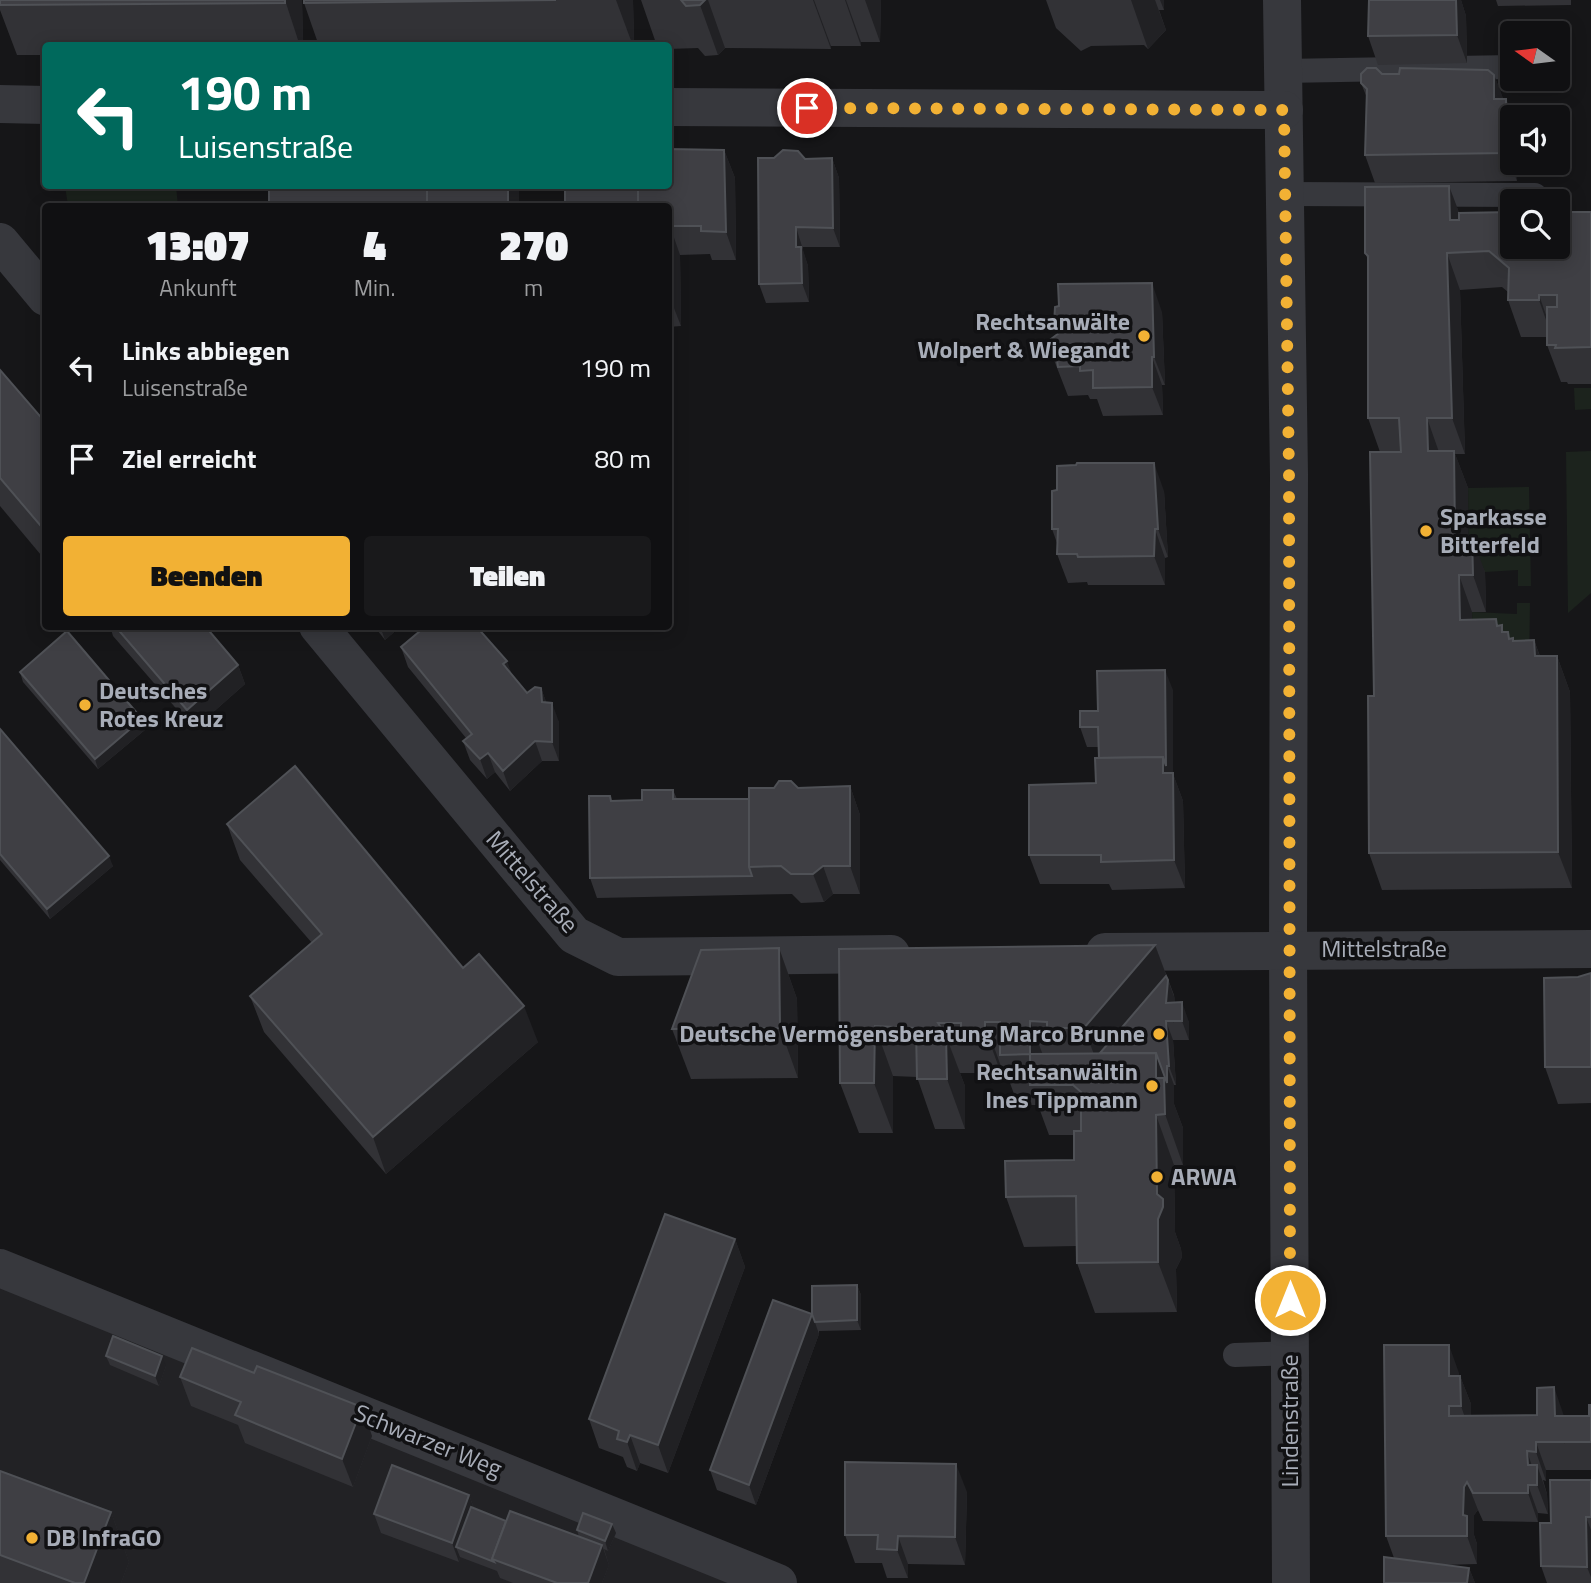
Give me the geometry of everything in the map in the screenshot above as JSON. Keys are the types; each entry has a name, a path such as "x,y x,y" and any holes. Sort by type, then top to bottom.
{"street":[{"name":"Lindenstraße","path":"1282,0 1289,475 1291,1583"},
{"path":"0,104 42,105"},
{"path":"672,107 1284,110"},
{"path":"0,242 42,292"},
{"name":"Mittelstraße","path":"321,630 574,935 618,957 926,954"},
{"name":"Mittelstraße","path":"1066,952 1591,949"},
{"name":"Schwarzer Weg","path":"0,1268 778,1583"}],"lane":[{"path":"1283,71 1500,67"},
{"path":"1284,194 1500,195"},
{"path":"1235,1354 1290,1353"}],"shaded area":[{"path":"65,189 176,189 178,203 68,203"},
{"path":"1574,388 1591,388 1591,409 1575,410"},
{"path":"1591,451 1591,593 1568,613 1566,452"},
{"path":"1529,487 1531,586 1518,586 1518,570 1469,573 1468,488"},
{"path":"1517,603 1530,603 1529,668 1473,657 1472,612 1517,614"},
{"path":"0,1279 759,1583 0,1583"}],"building":[{"path":"0,0 285,0 285,3 0,5"},
{"path":"304,0 556,0 304,3"},
{"path":"681,0 705,0 700,5 686,6"},
{"path":"1369,0 1456,0 1457,35 1368,36"},
{"path":"1367,68 1376,68 1382,74 1399,74 1400,68 1488,70 1494,75 1494,99 1506,99 1506,105 1500,105 1500,153 1365,155 1367,89 1361,83 1361,74"},
{"path":"672,149 724,150 726,232 701,231 701,226 672,226 672,203 638,203 638,189 672,189"},
{"path":"783,150 798,151 805,159 832,158 833,228 796,227 796,247 801,247 802,283 759,284 758,158 774,158"},
{"name":"Sparkasse Bitterfeld","path":"1449,186 1450,220 1459,220 1459,213 1500,212 1500,259 1570,259 1570,212 1591,212 1591,347 1555,348 1556,345 1547,345 1547,307 1557,307 1557,295 1539,295 1539,300 1508,300 1509,268 1489,251 1447,253 1452,418 1427,418 1428,451 1454,451 1455,536 1472,536 1473,575 1459,575 1460,620 1496,619 1497,626 1502,625 1502,632 1508,632 1509,639 1534,640 1535,656 1557,656 1558,852 1369,853 1368,696 1374,696 1370,452 1401,452 1399,418 1368,418 1368,256 1365,253 1365,187"},
{"path":"269,189 427,189 427,203 269,203"},
{"path":"427,189 508,189 508,203 427,203"},
{"path":"565,189 638,189 638,203 565,203"},
{"path":"1152,283 1152,387 1093,388 1093,370 1080,371 1080,366 1058,367 1047,342 1059,333 1059,324 1054,325 1055,307 1059,306 1058,284"},
{"path":"0,370 42,418 42,527 0,478"},
{"path":"1077,463 1154,463 1158,529 1155,529 1154,556 1078,557 1077,554 1057,554 1058,529 1052,529 1052,491 1057,490 1057,466"},
{"name":"Deutsches Rotes Kreuz","path":"118,630 208,630 238,665 187,710"},
{"path":"421,630 480,630 507,661 503,664 527,693 535,687 541,688 542,702 552,703 552,742 535,741 503,771 488,753 480,759 463,741 472,734 401,647"},
{"name":"Deutsches Rotes Kreuz","path":"67,631 142,719 95,759 20,672"},
{"path":"1165,670 1166,766 1163,757 1099,758 1098,727 1080,727 1080,711 1098,711 1097,671"},
{"path":"0,729 109,856 47,909 0,854"},
{"path":"1163,757 1163,773 1173,773 1174,860 1101,862 1101,855 1029,855 1029,785 1096,783 1095,758"},
{"path":"295,766 463,968 479,954 524,1006 373,1137 250,996 322,934 227,824"},
{"path":"779,781 791,781 798,788 850,786 850,866 823,866 813,874 791,874 781,866 749,867 749,788 774,788"},
{"path":"642,790 673,790 673,799 749,799 749,867 752,876 590,878 589,796 610,796 611,801 642,800"},
{"path":"1155,945 1084,1028 1047,1028 1047,1022 1030,1021 1030,1054 1000,1055 1000,1022 985,1022 985,1029 961,1029 961,1023 938,1023 946,1036 947,1079 917,1079 916,1028 875,1026 874,1083 840,1083 839,949"},
{"path":"779,948 780,1028 672,1029 701,950"},
{"path":"1591,973 1591,1067 1545,1067 1544,978 1578,977"},
{"path":"1166,976 1166,1003 1182,1002 1182,1021 1166,1021 1169,1066 1167,1083 1156,1053 1100,1053"},
{"path":"1156,1053 1156,1078 1164,1078 1165,1114 1156,1115 1157,1194 1163,1199 1158,1219 1158,1262 1077,1263 1076,1196 1006,1197 1005,1161 1074,1160 1074,1131 1081,1131 1081,1092 1073,1085 1030,1085 1030,1054"},
{"path":"665,1214 735,1239 658,1445 630,1435 627,1442 617,1439 619,1431 589,1419"},
{"path":"857,1285 857,1320 815,1322 812,1314 812,1286"},
{"path":"773,1300 812,1314 749,1485 710,1470"},
{"path":"113,1336 162,1356 155,1376 106,1356"},
{"path":"1384,1345 1449,1345 1449,1376 1460,1376 1461,1406 1449,1406 1449,1416 1537,1415 1537,1388 1554,1387 1555,1416 1589,1416 1591,1405 1591,1442 1536,1442 1536,1452 1527,1451 1528,1465 1537,1465 1537,1485 1528,1485 1528,1493 1473,1493 1467,1482 1464,1487 1463,1515 1467,1516 1467,1536 1386,1536"},
{"path":"192,1348 254,1373 257,1366 362,1407 342,1459 235,1415 241,1402 180,1377"},
{"path":"845,1462 956,1464 955,1537 898,1536 897,1550 877,1549 878,1535 845,1535"},
{"path":"392,1465 469,1495 452,1543 374,1514"},
{"path":"0,1471 111,1512 84,1583 75,1583 0,1555"},
{"path":"1550,1480 1591,1480 1591,1517 1586,1517 1587,1567 1541,1566 1540,1523 1551,1523"},
{"path":"471,1507 506,1521 492,1559 494,1562 456,1547"},
{"path":"510,1511 602,1545 588,1583 557,1583 492,1559"},
{"path":"583,1513 612,1524 605,1541 577,1530"},
{"path":"1384,1557 1469,1568 1467,1583 1384,1583"}],"place":[{"name":"Rechtsanwälte Wolpert & Wiegandt","path":"1144,336"},
{"name":"Sparkasse Bitterfeld","path":"1426,531"},
{"name":"Deutsches Rotes Kreuz","path":"85,705"},
{"name":"Deutsche Vermögensberatung Marco Brunne","path":"1159,1034"},
{"name":"Rechtsanwältin Ines Tippmann","path":"1152,1086"},
{"name":"ARWA","path":"1157,1177"},
{"name":"DB InfraGO","path":"32,1538"}],"route":[{"path":"807,108 1284,110 1289,475 1290,1300"}]}
